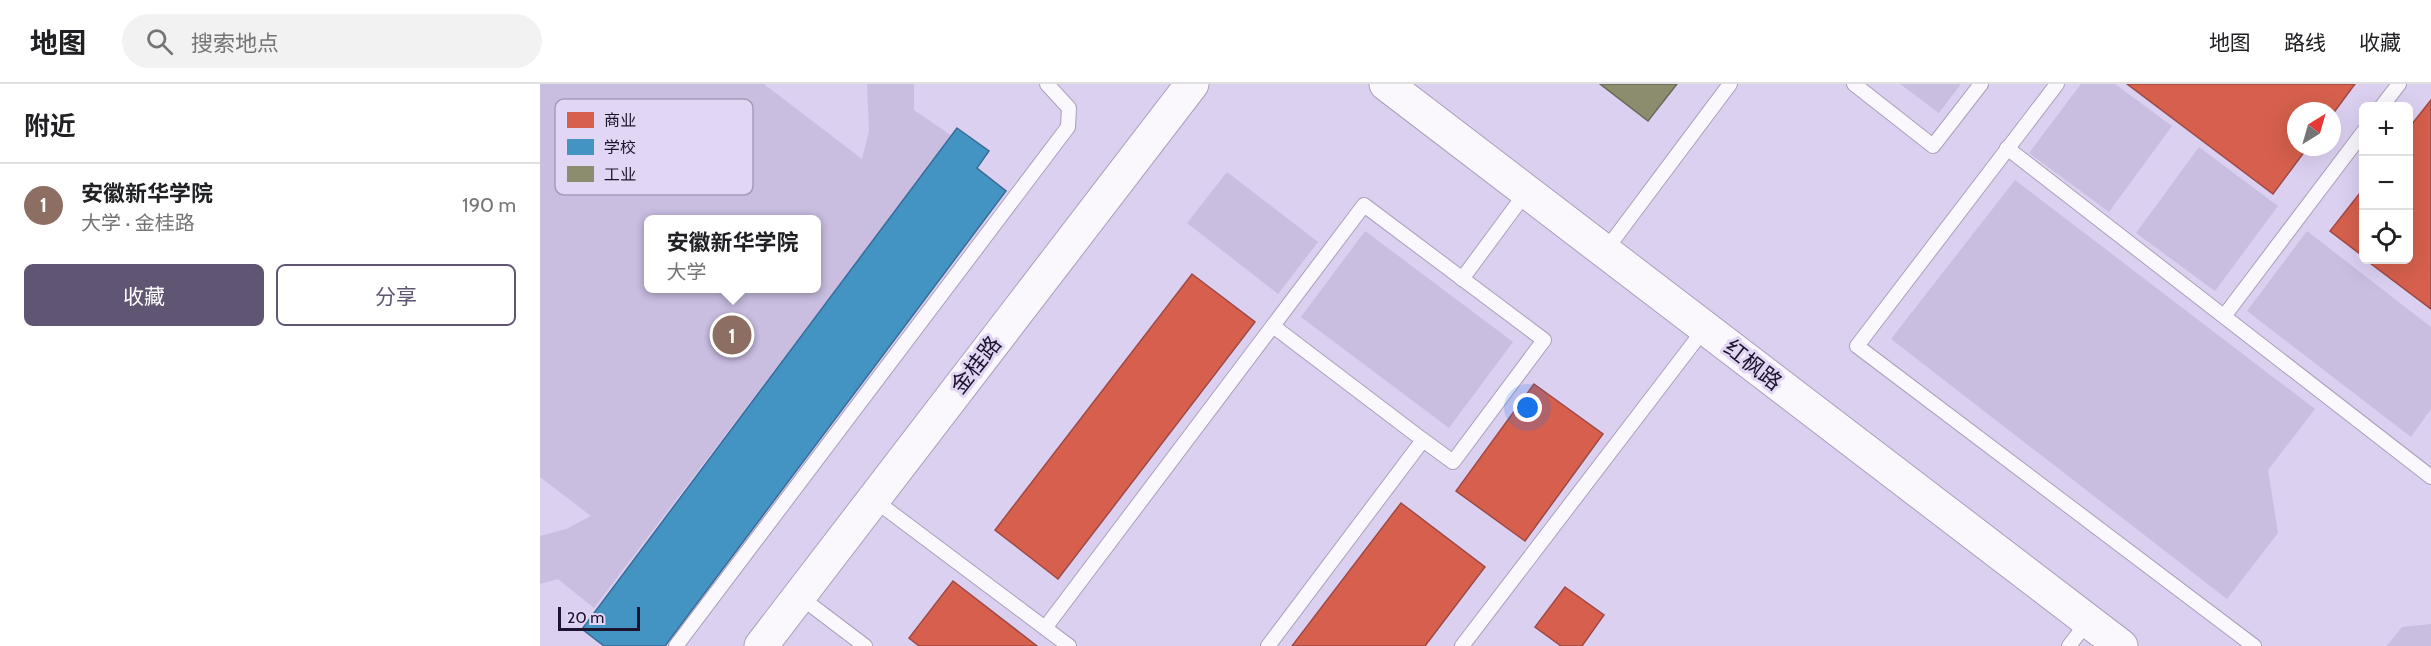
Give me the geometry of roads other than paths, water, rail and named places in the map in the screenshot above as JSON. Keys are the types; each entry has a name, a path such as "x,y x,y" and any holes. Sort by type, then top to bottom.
{"street":[{"name":"金桂路","path":"761,646 1191,84"},
{"name":"红枫路","path":"1386,84 1705,328 2079,634 2121,646"}],"lane":[{"path":"676,646 1068,127 1069,108 1047,84"},
{"path":"1605,251 1730,84"},
{"path":"1854,84 1933,146 1981,84"},
{"path":"2057,84 1857,346 2254,646"},
{"path":"2385,102 2399,84"},
{"path":"2225,315 2359,138"},
{"path":"2007,148 2431,477"},
{"path":"1462,279 1527,191"},
{"path":"1045,628 1364,205 1544,340 1453,462 1273,326"},
{"path":"1462,646 1705,328"},
{"path":"1268,646 1423,440"},
{"path":"873,499 1069,646"},
{"path":"799,596 865,646"}],"place":[{"name":"安徽新华学院","path":"732,335"}]}
